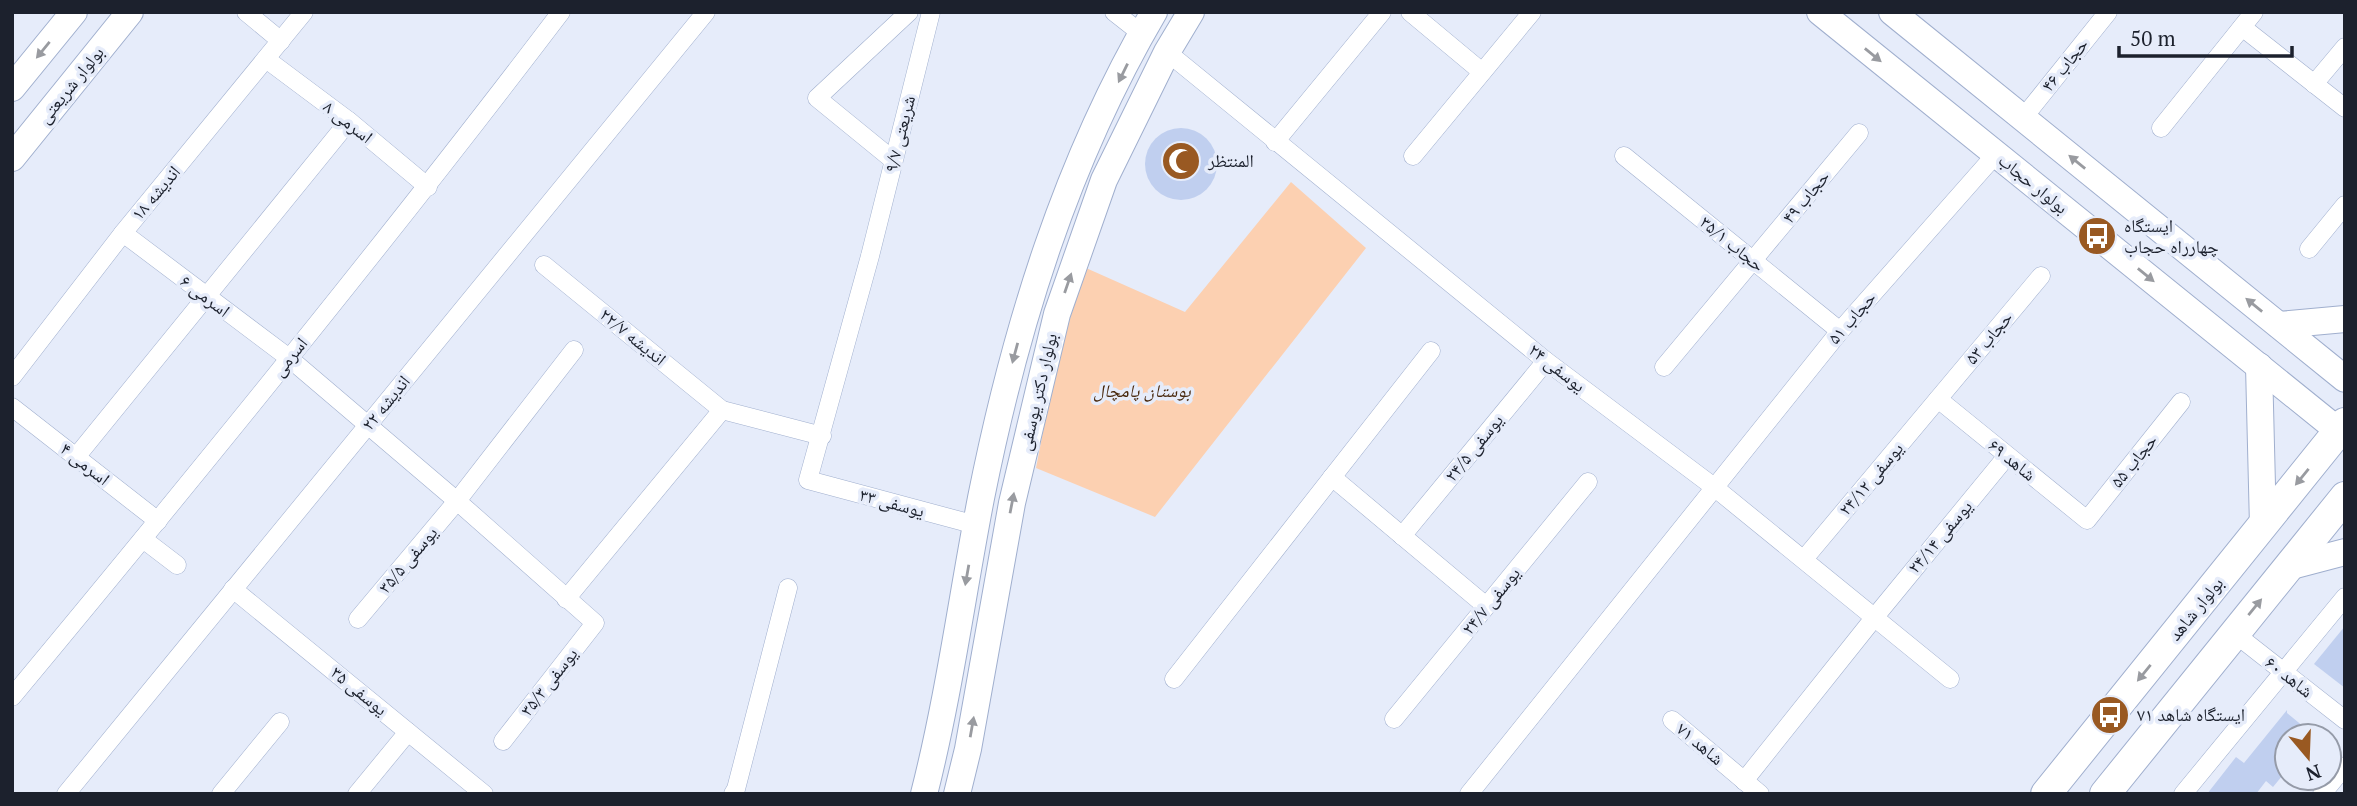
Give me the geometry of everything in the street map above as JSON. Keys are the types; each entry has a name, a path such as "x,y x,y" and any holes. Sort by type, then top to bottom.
{"main road":[{"path":"12,88 74,12"},
{"name":"بولوار شریعتی","path":"12,158 130,12"},
{"name":"بولوار دکتر یوسفی","path":"957,794 968,749 1012,503 1057,314 1104,180 1167,52 1191,12"},
{"name":"بولوار حجاب","path":"1820,12 2259,366 2343,430"},
{"path":"1892,12 2345,379"},
{"path":"1148,23 1167,52"},
{"name":"بولوار دکتر یوسفی","path":"925,794 937,743 976,525 1002,401 1027,305 1076,168 1148,23"},
{"path":"2279,325 2345,319"},
{"path":"2259,366 2263,526"},
{"name":"بولوار شاهد","path":"2046,794 2343,430"},
{"path":"2105,794 2345,496"},
{"path":"2288,566 2345,552"}],"street":[{"path":"246,12 281,41"},
{"name":"اندیشه ۱۸","path":"12,377 122,233 304,12"},
{"name":"اسرمی","path":"12,696 144,539 428,187 561,12"},
{"name":"اندیشه ۲۲","path":"66,794 706,12"},
{"path":"893,160 817,98 909,12"},
{"name":"شریعتی ۹/۷","path":"808,480 870,256 931,12"},
{"path":"1114,12 1148,23"},
{"path":"1275,142 1382,12"},
{"path":"1410,12 1482,72"},
{"path":"1413,156 1532,12"},
{"name":"حجاب ۴۶","path":"2023,118 2108,12"},
{"path":"2161,128 2254,12"},
{"path":"2242,27 2345,108"},
{"path":"2315,84 2345,47"},
{"name":"یوسفی ۲۴","path":"1167,52 1546,361 1714,487 1950,679"},
{"name":"اسرمی ۸","path":"266,59 349,121 428,187"},
{"path":"76,457 349,121"},
{"name":"حجاب ۴۹","path":"1664,367 1859,133"},
{"name":"حجاب ۵۱","path":"1469,794 1840,331 1996,154"},
{"name":"حجاب ۳۵/۱","path":"1624,156 1840,331"},
{"path":"2309,249 2345,205"},
{"name":"اسرمی ۶","path":"122,233 289,358 457,500 595,622"},
{"name":"اندیشه ۲۲/۷","path":"544,265 722,410"},
{"name":"حجاب ۵۳","path":"1938,399 2041,276"},
{"name":"یوسفی ۳۵/۵","path":"358,619 457,500 574,350"},
{"path":"1174,679 1431,351"},
{"name":"یوسفی ۲۴/۵","path":"1402,536 1546,361"},
{"name":"شاهد ۶۹","path":"1938,399 2087,520"},
{"name":"یوسفی ۲۴/۱۲","path":"1804,559 1938,399"},
{"name":"حجاب ۵۵","path":"2087,520 2181,402"},
{"name":"اسرمی ۴","path":"12,407 158,521"},
{"path":"566,599 722,410 822,436"},
{"name":"یوسفی ۲۴/۱۴","path":"1744,781 2007,456"},
{"path":"1332,477 1486,606"},
{"name":"یوسفی ۳۳","path":"808,480 976,525"},
{"name":"یوسفی ۲۴/۷","path":"1394,719 1588,482"},
{"path":"144,539 177,565"},
{"path":"733,794 788,588"},
{"name":"یوسفی ۳۵","path":"233,589 484,794"},
{"path":"2183,794 2345,597"},
{"name":"یوسفی ۳۵/۳","path":"503,741 595,622"},
{"name":"شاهد ۶۰","path":"2234,634 2345,720"},
{"name":"شاهد ۷۱","path":"1672,720 1760,794"},
{"path":"221,794 280,722"},
{"path":"357,794 408,732"},
{"path":"2322,794 2345,765"}],"green space":[{"name":"بوستان پامچال","path":"1291,182 1366,248 1155,517 1036,468 1057,359 1086,268 1185,312"}],"building":[{"name":"المنتظر","path":"1181,128 1201,134 1211,144 1217,164 1211,184 1201,194 1181,200 1161,194 1151,184 1145,164 1151,144 1161,134"},
{"path":"2345,626 2345,688 2314,664"},
{"path":"2287,710 2298,722 2277,722"},
{"path":"2273,727 2273,787 2266,781 2256,794 2207,794 2236,757 2244,763"}],"place":[{"name":"المنتظر","path":"1181,161"},
{"name":"ایستگاه چهارراه حجاب","path":"2097,236"},
{"name":"ایستگاه شاهد ۷۱","path":"2110,715"}]}
